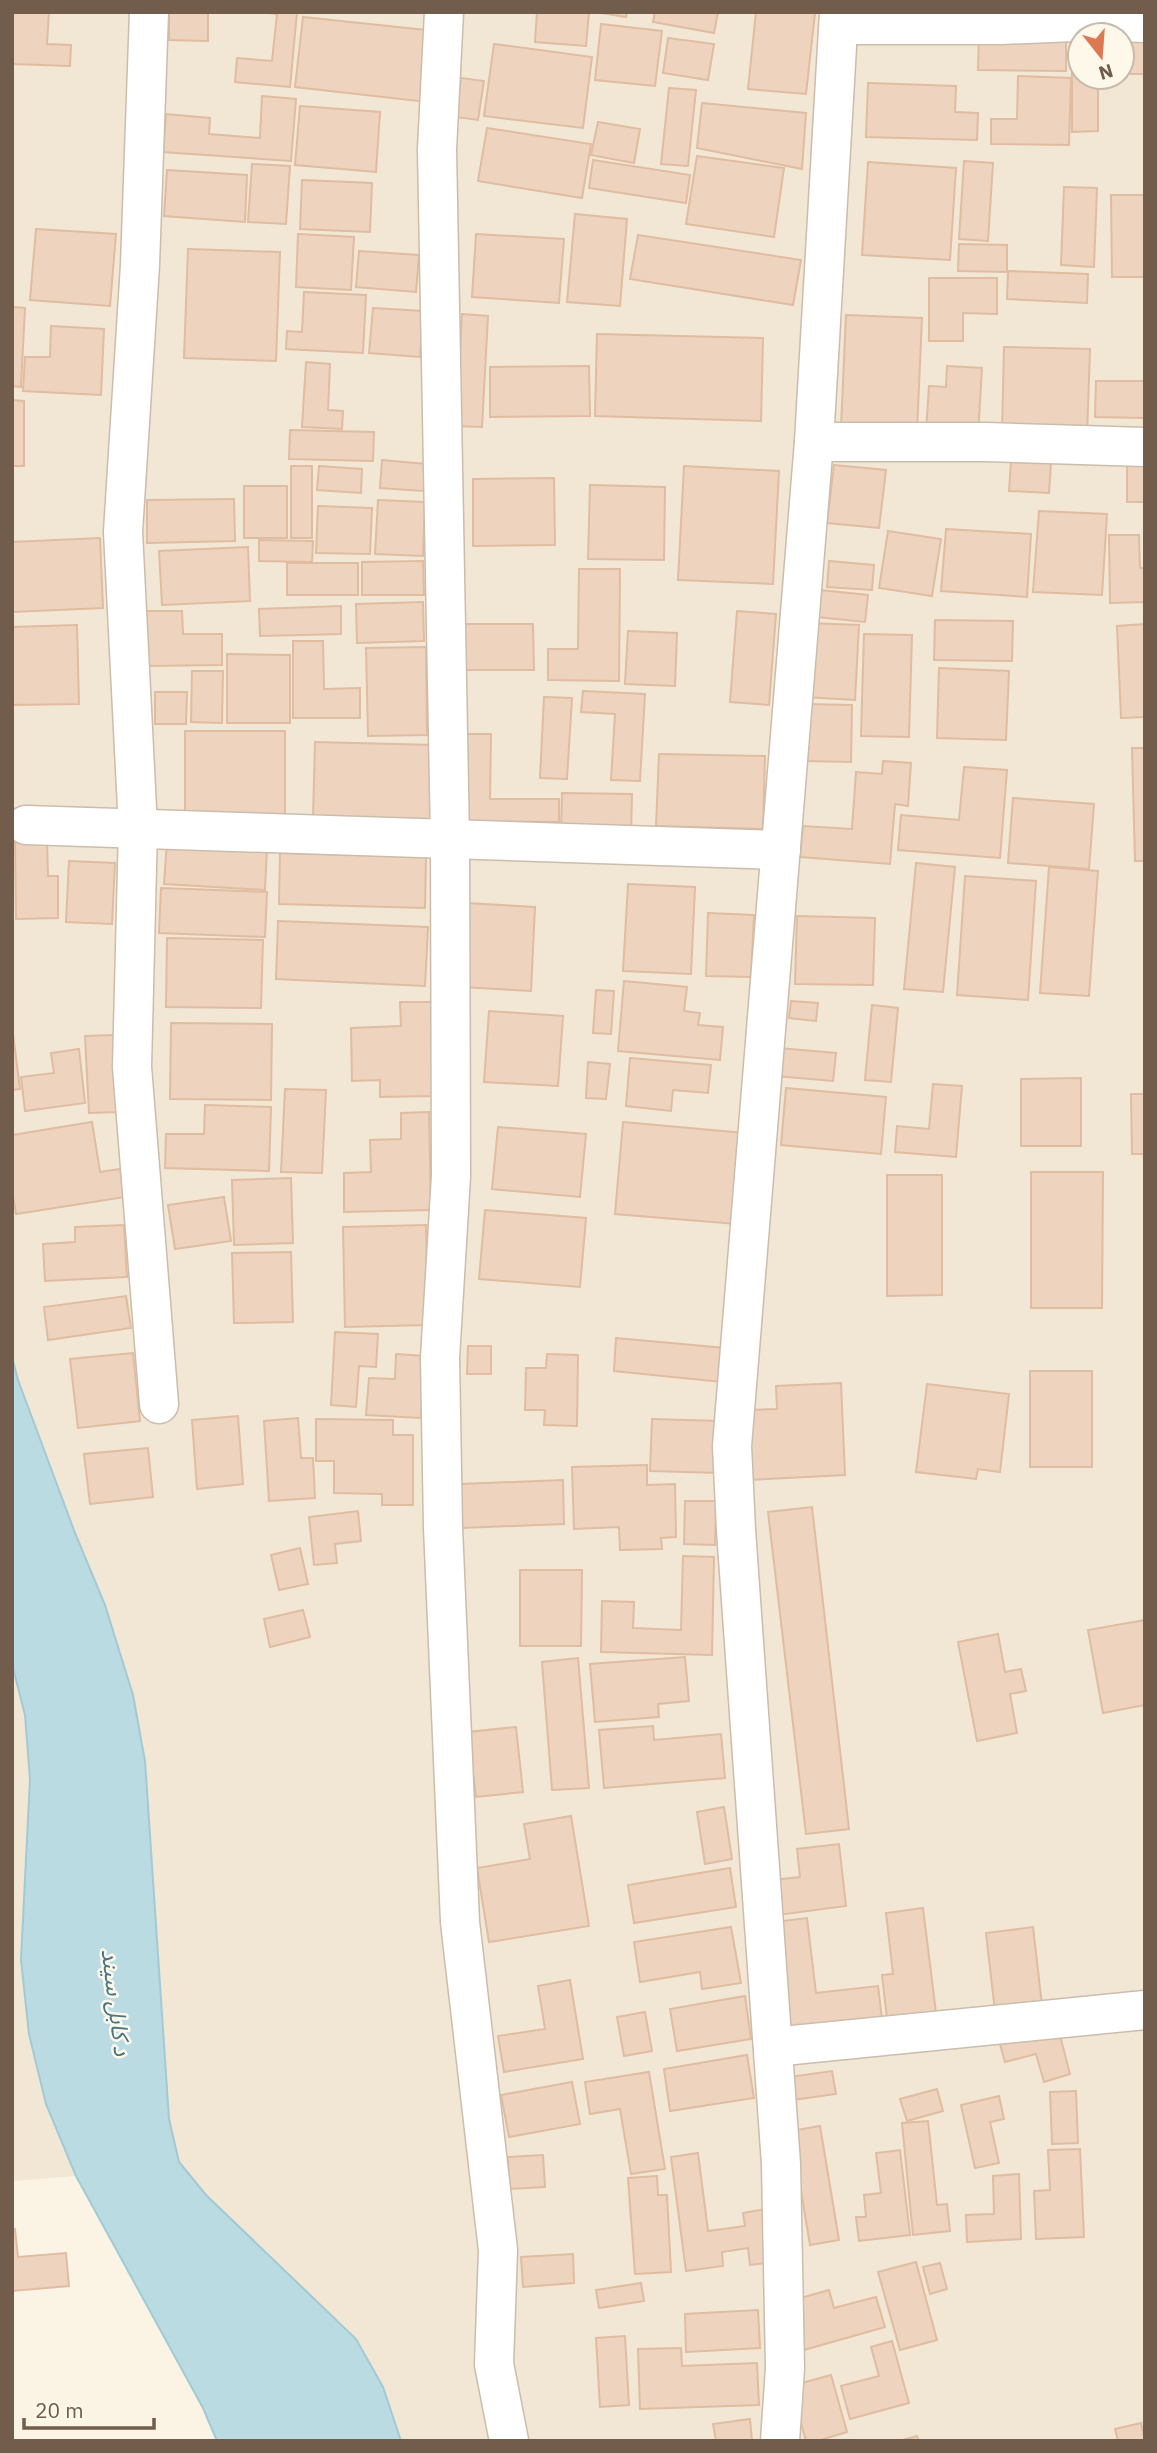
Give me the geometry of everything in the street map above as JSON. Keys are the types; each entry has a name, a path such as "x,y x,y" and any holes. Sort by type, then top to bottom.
{"street":[{"path":"149,12 140,265 123,533 138,828 132,1067 159,1405"},
{"path":"444,12 437,149 450,839 451,1176 440,1358 443,1527 460,1922 498,2250 494,2364 509,2441"},
{"path":"780,2441 785,2368 782,2191 732,1446 814,442 839,19 1002,25 1098,21 1145,23"},
{"path":"814,442 986,442 1145,447"},
{"path":"26,825 781,850"},
{"path":"773,2047 1145,2011"}],"shaded area":[{"path":"12,12 1145,12 1145,2441 401,2441 383,2387 206,2195 179,2162 169,2119 145,1761 133,1695 105,1605 18,1380 12,1357"},
{"path":"12,1664 25,1715 30,1779 21,1960 46,2104 76,2176 12,2181"}],"water":[{"name":"د کابل سيند","path":"12,1357 18,1380 75,1533 105,1605 133,1695 145,1761 169,2119 179,2162 206,2195 356,2339 383,2387 401,2441 217,2441 203,2408 76,2176 46,2104 29,2034 21,1960 30,1779 25,1715 12,1664"}],"building":[{"path":"12,12 49,12 47,44 71,45 70,66 12,64"},
{"path":"169,12 208,12 208,41 169,40"},
{"path":"259,12 297,12 290,87 235,82 237,58 272,61 277,14"},
{"path":"537,12 589,12 586,46 535,42"},
{"path":"596,12 627,12 626,17"},
{"path":"655,12 718,12 714,33 653,22"},
{"path":"756,12 815,13 806,94 748,89"},
{"path":"303,17 435,31 427,102 295,87"},
{"path":"601,24 662,31 655,86 595,80"},
{"path":"979,36 1066,37 1066,71 978,70"},
{"path":"1136,36 1145,36 1145,74 1136,74"},
{"path":"668,38 714,44 708,80 663,73"},
{"path":"494,44 592,57 583,128 484,116"},
{"path":"1018,76 1066,78 1066,91 1071,91 1069,145 991,144 991,119 1017,119"},
{"path":"461,78 484,81 478,120 456,117"},
{"path":"868,83 956,86 955,112 978,113 977,140 866,137"},
{"path":"669,88 696,90 688,166 661,164"},
{"path":"1072,91 1098,91 1098,131 1072,132"},
{"path":"262,96 296,99 291,161 163,152 166,114 210,118 209,134 260,138"},
{"path":"702,103 806,113 802,169 697,148"},
{"path":"300,106 380,112 376,172 295,165"},
{"path":"598,122 640,129 634,163 591,155"},
{"path":"487,128 591,144 582,198 478,181"},
{"path":"697,156 784,168 774,237 686,224"},
{"path":"593,160 690,175 686,203 589,188"},
{"path":"964,161 993,163 988,241 959,239"},
{"path":"868,162 956,168 950,260 862,255"},
{"path":"252,164 290,166 286,224 248,222"},
{"path":"167,170 247,175 245,222 164,216"},
{"path":"302,180 372,183 370,232 300,229"},
{"path":"1064,187 1097,188 1094,267 1061,265"},
{"path":"1111,195 1145,195 1145,277 1112,277"},
{"path":"575,214 627,219 620,306 567,302"},
{"path":"36,229 116,234 110,306 30,300"},
{"path":"298,234 354,237 351,290 296,287"},
{"path":"476,234 564,239 559,303 472,297"},
{"path":"638,235 801,260 793,305 630,279"},
{"path":"959,244 1007,245 1007,272 958,271"},
{"path":"188,249 280,252 276,361 184,358"},
{"path":"359,251 419,255 416,292 356,287"},
{"path":"1008,271 1088,274 1087,303 1007,299"},
{"path":"929,278 997,278 997,314 963,313 963,341 929,341"},
{"path":"304,292 366,295 363,353 286,349 287,331 302,332"},
{"path":"12,307 25,308 21,387 12,386"},
{"path":"373,308 423,311 420,357 369,353"},
{"path":"462,314 488,316 482,427 456,426"},
{"path":"846,315 922,318 917,431 841,427"},
{"path":"51,326 104,329 101,395 23,391 25,357 50,357"},
{"path":"597,334 763,338 761,421 595,416"},
{"path":"1004,347 1090,349 1087,436 1002,435"},
{"path":"306,362 330,364 328,410 343,411 342,429 302,427"},
{"path":"589,366 590,416 490,417 490,367"},
{"path":"947,366 982,368 978,435 926,431 929,386 946,387"},
{"path":"1096,381 1145,381 1145,418 1095,417"},
{"path":"12,400 24,401 24,466 12,466"},
{"path":"290,430 374,432 373,461 289,459"},
{"path":"382,460 426,464 424,491 380,488"},
{"path":"1011,461 1051,463 1049,493 1009,491"},
{"path":"1127,464 1145,464 1145,502 1127,502"},
{"path":"834,465 886,470 879,528 827,523"},
{"path":"291,466 312,466 312,538 291,538"},
{"path":"319,466 362,469 361,493 317,490"},
{"path":"684,466 779,471 773,584 678,580"},
{"path":"554,478 555,545 473,546 473,479"},
{"path":"590,485 665,487 664,560 588,559"},
{"path":"244,486 287,486 287,538 244,538"},
{"path":"234,499 235,541 147,543 147,500"},
{"path":"378,500 425,502 423,556 375,554"},
{"path":"318,506 372,508 370,554 316,553"},
{"path":"1039,511 1107,514 1102,595 1033,592"},
{"path":"946,529 1031,534 1027,597 941,591"},
{"path":"888,531 941,539 932,596 879,588"},
{"path":"1109,535 1139,535 1140,568 1145,568 1145,602 1110,603"},
{"path":"100,538 103,608 12,612 12,542"},
{"path":"259,540 313,541 312,562 259,561"},
{"path":"248,547 250,601 162,605 159,551"},
{"path":"423,561 424,595 362,595 362,562"},
{"path":"829,561 874,565 872,590 827,587"},
{"path":"287,563 358,563 358,595 287,595"},
{"path":"579,569 620,569 619,681 548,680 548,649 578,649"},
{"path":"820,590 868,595 865,622 817,617"},
{"path":"423,602 424,641 357,643 356,604"},
{"path":"341,606 341,634 260,636 259,609"},
{"path":"146,611 182,611 183,634 222,634 222,665 146,666"},
{"path":"737,611 776,614 769,705 730,702"},
{"path":"935,620 1013,621 1012,661 934,660"},
{"path":"809,623 859,625 855,700 804,697"},
{"path":"458,624 533,624 534,670 457,670"},
{"path":"1145,624 1145,717 1121,718 1117,626"},
{"path":"77,625 79,704 12,705 12,627"},
{"path":"628,631 677,633 675,686 625,684"},
{"path":"864,634 912,635 909,737 861,736"},
{"path":"293,641 323,641 324,689 360,688 360,718 293,718"},
{"path":"426,647 427,735 368,736 366,648"},
{"path":"227,654 290,655 290,723 227,723"},
{"path":"939,668 1009,671 1006,740 937,738"},
{"path":"192,671 223,671 222,723 191,722"},
{"path":"583,691 645,694 640,781 611,780 615,714 581,712"},
{"path":"155,692 187,692 186,724 155,724"},
{"path":"544,697 572,698 567,779 540,778"},
{"path":"805,704 852,705 851,762 804,761"},
{"path":"185,731 285,731 285,823 185,824"},
{"path":"465,734 491,734 490,799 559,799 559,822 463,821"},
{"path":"315,742 434,745 432,819 313,817"},
{"path":"1132,748 1145,748 1145,861 1135,861"},
{"path":"659,754 765,756 763,829 656,826"},
{"path":"883,761 911,763 908,806 895,804 890,864 800,857 803,826 852,829 856,772 882,774"},
{"path":"964,767 1007,770 1000,858 898,850 901,815 959,820"},
{"path":"562,793 632,794 631,834 561,832"},
{"path":"1013,798 1094,804 1089,869 1008,863"},
{"path":"47,841 48,876 58,876 58,918 16,919 15,842"},
{"path":"167,841 267,848 265,890 164,884"},
{"path":"280,853 426,857 425,908 279,904"},
{"path":"69,861 115,863 112,924 66,922"},
{"path":"916,863 955,867 943,992 904,989"},
{"path":"1049,867 1098,871 1089,996 1040,993"},
{"path":"965,876 1036,881 1028,1000 957,995"},
{"path":"628,884 695,887 691,974 623,971"},
{"path":"161,888 267,892 265,937 159,933"},
{"path":"466,903 535,907 531,991 462,987"},
{"path":"708,913 754,915 751,977 706,976"},
{"path":"797,916 875,918 873,985 795,984"},
{"path":"278,921 428,927 425,986 276,979"},
{"path":"167,938 263,940 261,1008 166,1007"},
{"path":"624,981 687,987 684,1011 700,1013 698,1025 723,1027 720,1060 618,1051"},
{"path":"596,990 614,991 611,1034 593,1033"},
{"path":"791,1001 818,1003 816,1021 789,1018"},
{"path":"400,1002 431,1002 433,1096 380,1097 380,1080 352,1081 351,1028 401,1026"},
{"path":"872,1005 898,1008 891,1082 865,1080"},
{"path":"489,1011 563,1016 558,1086 484,1082"},
{"path":"171,1023 272,1024 271,1100 170,1099"},
{"path":"12,1026 20,1089 12,1090"},
{"path":"114,1035 119,1112 89,1113 85,1036"},
{"path":"778,1048 836,1053 833,1081 776,1076"},
{"path":"79,1049 85,1103 25,1111 21,1077 54,1073 51,1053"},
{"path":"630,1058 711,1065 708,1093 673,1090 671,1111 626,1106"},
{"path":"588,1062 610,1064 606,1099 586,1098"},
{"path":"1081,1078 1081,1146 1021,1146 1021,1079"},
{"path":"933,1084 962,1086 956,1157 895,1152 897,1126 929,1129"},
{"path":"786,1088 886,1097 881,1154 781,1145"},
{"path":"285,1089 326,1090 322,1173 281,1172"},
{"path":"1131,1094 1145,1094 1145,1154 1132,1154"},
{"path":"205,1105 271,1107 269,1171 165,1168 166,1134 204,1134"},
{"path":"429,1112 431,1210 344,1212 344,1173 371,1172 370,1140 401,1139 401,1113"},
{"path":"92,1122 100,1172 120,1169 125,1197 16,1214 12,1190 12,1135"},
{"path":"623,1122 744,1133 736,1224 615,1214"},
{"path":"498,1127 586,1134 580,1197 492,1189"},
{"path":"1031,1172 1103,1172 1102,1308 1031,1308"},
{"path":"887,1175 942,1175 942,1295 887,1296"},
{"path":"291,1178 293,1243 234,1245 232,1180"},
{"path":"224,1197 231,1241 175,1249 168,1205"},
{"path":"485,1210 586,1218 580,1287 479,1279"},
{"path":"124,1225 127,1277 45,1281 43,1244 75,1242 75,1227"},
{"path":"426,1225 428,1325 345,1327 343,1227"},
{"path":"291,1252 293,1322 234,1323 232,1253"},
{"path":"126,1296 131,1328 48,1340 44,1307"},
{"path":"335,1332 378,1334 376,1367 359,1366 356,1407 331,1405"},
{"path":"616,1338 725,1348 722,1382 614,1371"},
{"path":"468,1346 491,1346 491,1374 467,1374"},
{"path":"133,1353 140,1421 78,1428 70,1359"},
{"path":"396,1354 425,1356 421,1418 366,1415 369,1378 395,1379"},
{"path":"547,1354 578,1355 577,1426 544,1425 545,1410 525,1410 526,1368 546,1368"},
{"path":"1030,1371 1092,1371 1092,1467 1030,1467"},
{"path":"841,1383 845,1475 748,1480 745,1410 777,1409 776,1386"},
{"path":"927,1384 1009,1394 1000,1472 978,1469 976,1479 916,1472"},
{"path":"238,1416 243,1484 197,1489 192,1420"},
{"path":"298,1418 301,1458 313,1458 315,1498 269,1501 264,1421"},
{"path":"316,1419 393,1420 393,1435 413,1435 413,1505 382,1505 382,1494 334,1493 334,1461 316,1461"},
{"path":"652,1419 721,1421 720,1473 650,1471"},
{"path":"148,1448 153,1497 90,1504 84,1454"},
{"path":"647,1465 647,1485 675,1484 676,1537 661,1538 662,1549 620,1550 619,1527 574,1529 572,1467"},
{"path":"563,1480 564,1524 461,1528 460,1484"},
{"path":"685,1501 716,1501 715,1545 684,1544"},
{"path":"812,1507 849,1829 806,1834 768,1512"},
{"path":"358,1511 361,1541 335,1544 337,1563 314,1565 309,1517"},
{"path":"300,1548 308,1584 279,1590 271,1555"},
{"path":"683,1556 714,1557 712,1655 601,1652 602,1601 634,1602 633,1628 681,1630"},
{"path":"520,1570 582,1570 581,1646 520,1646"},
{"path":"303,1610 310,1637 270,1647 264,1619"},
{"path":"1145,1620 1145,1705 1103,1713 1088,1630"},
{"path":"998,1634 1005,1672 1021,1669 1026,1691 1010,1694 1017,1733 977,1741 958,1642"},
{"path":"685,1657 689,1701 658,1704 659,1717 595,1722 590,1664"},
{"path":"578,1658 589,1788 552,1790 542,1662"},
{"path":"653,1726 654,1740 721,1734 725,1778 604,1788 599,1730"},
{"path":"516,1727 523,1792 476,1797 468,1732"},
{"path":"724,1807 732,1859 705,1864 697,1812"},
{"path":"571,1816 589,1926 489,1942 477,1868 530,1859 524,1824"},
{"path":"839,1844 846,1906 778,1915 774,1880 800,1877 797,1849"},
{"path":"730,1868 736,1907 634,1923 628,1885"},
{"path":"923,1908 937,2021 888,2027 882,1975 893,1974 886,1913"},
{"path":"807,1918 816,1993 878,1986 882,2019 788,2031 774,1922"},
{"path":"731,1927 741,1983 702,1989 700,1972 640,1982 634,1942"},
{"path":"1033,1927 1043,2014 996,2020 986,1933"},
{"path":"570,1980 583,2059 504,2072 498,2036 545,2029 538,1986"},
{"path":"745,1996 751,2039 677,2051 670,2009"},
{"path":"645,2012 652,2051 624,2056 617,2017"},
{"path":"1058,2028 1070,2074 1044,2082 1036,2054 1005,2062 1000,2044"},
{"path":"747,2055 754,2098 670,2111 664,2069"},
{"path":"832,2071 836,2094 792,2100 789,2077"},
{"path":"649,2072 665,2169 631,2174 620,2109 590,2114 585,2082"},
{"path":"572,2082 580,2124 509,2137 501,2095"},
{"path":"937,2089 943,2111 907,2121 900,2099"},
{"path":"1076,2091 1078,2143 1052,2144 1050,2092"},
{"path":"999,2096 1004,2119 990,2122 999,2163 975,2168 961,2105"},
{"path":"928,2121 937,2205 947,2204 950,2231 913,2235 902,2123"},
{"path":"820,2126 839,2240 810,2245 791,2131"},
{"path":"1080,2149 1084,2237 1036,2239 1034,2191 1050,2190 1048,2150"},
{"path":"900,2150 910,2235 859,2241 856,2217 866,2217 864,2195 881,2193 876,2153"},
{"path":"698,2153 708,2231 745,2226 743,2213 766,2209 773,2262 750,2265 748,2248 722,2252 723,2266 686,2271 671,2157"},
{"path":"543,2155 545,2187 509,2189 508,2157"},
{"path":"1019,2174 1021,2239 967,2242 966,2215 994,2214 993,2176"},
{"path":"657,2176 658,2195 667,2195 671,2272 635,2274 628,2178"},
{"path":"15,2229 18,2257 66,2253 69,2286 12,2291 12,2230"},
{"path":"573,2254 574,2283 523,2287 521,2257"},
{"path":"916,2262 937,2340 900,2350 878,2272"},
{"path":"940,2263 947,2289 930,2294 923,2267"},
{"path":"641,2283 644,2301 599,2308 596,2290"},
{"path":"829,2290 834,2308 876,2297 885,2327 804,2350 790,2301"},
{"path":"758,2310 760,2348 686,2352 685,2314"},
{"path":"625,2336 629,2405 600,2407 596,2338"},
{"path":"892,2341 909,2403 850,2419 841,2386 879,2376 871,2347"},
{"path":"681,2348 682,2366 757,2363 759,2405 640,2409 638,2349"},
{"path":"831,2375 847,2432 817,2441 806,2441 791,2386"},
{"path":"750,2419 752,2441 716,2441 713,2424"},
{"path":"1141,2423 1145,2441 1118,2441 1115,2429"},
{"path":"917,2436 919,2441 899,2441"}]}
